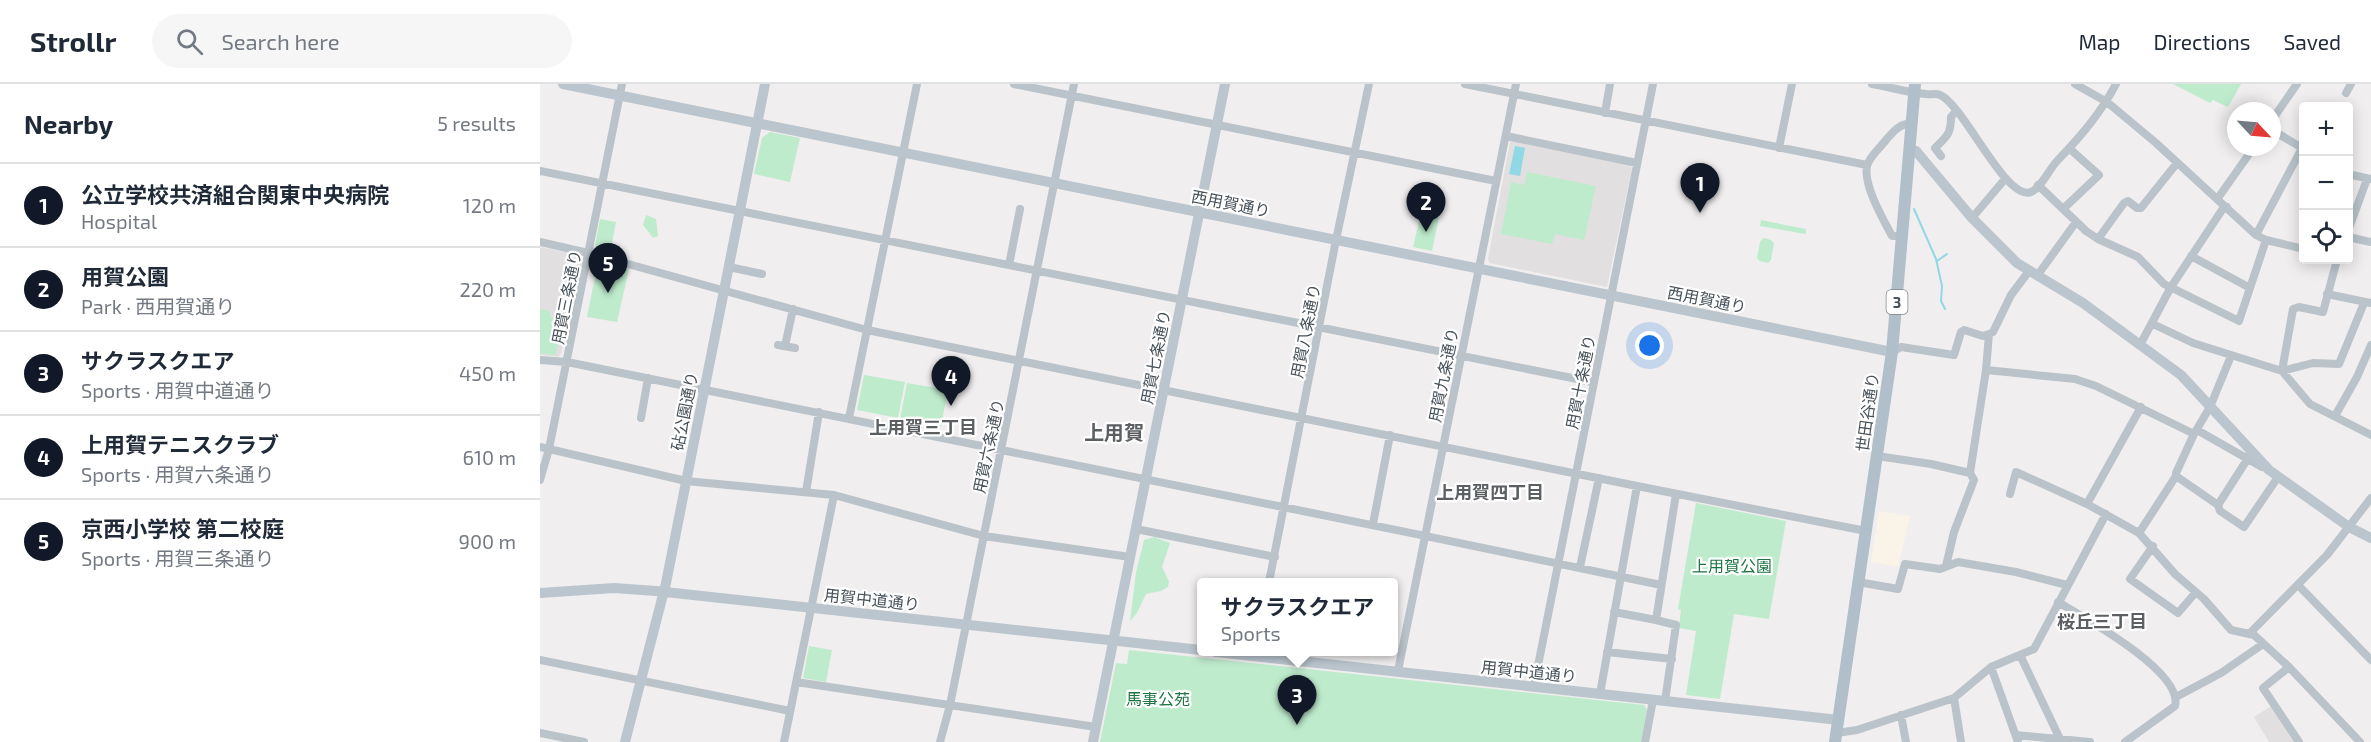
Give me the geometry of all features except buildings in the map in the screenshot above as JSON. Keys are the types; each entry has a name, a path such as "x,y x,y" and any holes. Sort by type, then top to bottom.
{"main road":[{"name":"世田谷通り","path":"1837,732 1892,352 1915,88"}],"street":[{"name":"西用賀通り","path":"563,84 1892,352"},
{"name":"用賀三条通り","path":"540,480 549,449 622,84"},
{"name":"砧公園通り","path":"625,742 663,592 765,84"},
{"path":"849,418 917,84"},
{"path":"1014,84 1496,181"},
{"name":"用賀六条通り","path":"940,742 950,705 1074,84"},
{"name":"用賀七条通り","path":"1093,742 1225,84"},
{"name":"用賀八条通り","path":"1270,578 1286,507 1353,152 1369,84"},
{"path":"1466,84 1867,165"},
{"name":"用賀九条通り","path":"1398,671 1516,84"},
{"path":"1605,112 1610,84"},
{"name":"用賀十条通り","path":"1534,686 1592,382 1653,84"},
{"path":"1779,147 1792,84"},
{"path":"1872,84 1915,88 1942,95 1987,151 2005,178 2020,192 2030,192 2038,185 2107,102 2116,84"},
{"path":"2075,84 2107,102 2218,198 2256,235 2266,240 2299,248"},
{"path":"2346,93 2351,84"},
{"path":"2281,105 2293,85"},
{"path":"1941,156 1935,148 1951,131 1951,117 1956,111"},
{"path":"1902,237 1892,236 1884,222 1872,195 1867,165 1897,127 1912,123"},
{"path":"2281,135 2299,146"},
{"path":"1506,136 1637,163"},
{"path":"2063,209 2099,175 2070,149"},
{"path":"1909,150 1916,151 1972,218 2017,263 2082,303 2181,375 2250,455 2349,528 2371,538"},
{"path":"2256,235 2299,155"},
{"path":"2218,198 2248,156"},
{"path":"2098,239 2124,203 2128,201 2141,208 2177,163"},
{"path":"540,171 1592,382"},
{"path":"2353,175 2369,179 2353,221"},
{"path":"1972,218 2005,178"},
{"path":"2038,185 2076,222 2098,239 2138,257 2164,284 2239,321 2266,240"},
{"path":"2140,345 2171,287 2222,210 2227,207"},
{"path":"1010,265 1020,209"},
{"path":"1892,352 1901,348 1954,354 1961,332 1964,330 1983,336 1993,332 2011,295 2033,273 2076,222"},
{"path":"2353,238 2371,242"},
{"path":"540,242 588,253 867,330 1866,531"},
{"path":"2191,256 2250,288"},
{"path":"2282,371 2293,309 2299,307 2323,312 2336,264"},
{"path":"729,267 762,274"},
{"path":"2153,324 2193,344 2282,371 2313,363 2339,364 2368,303 2327,294"},
{"path":"792,309 782,346 795,348"},
{"path":"1946,566 1954,532 1974,480 1970,472 1986,370 1989,334"},
{"path":"2335,416 2357,377 2371,345"},
{"path":"2139,533 2176,477 2231,356"},
{"path":"540,360 567,362 849,418 1661,585"},
{"path":"1986,370 2075,379 2250,455"},
{"path":"2282,371 2310,404 2371,435"},
{"path":"641,418 648,378"},
{"path":"2087,504 2141,407"},
{"path":"806,492 819,412"},
{"path":"1373,524 1390,435"},
{"path":"540,447 686,481 834,495 984,536 1130,557"},
{"path":"2218,505 2250,455"},
{"path":"1877,456 1970,472"},
{"path":"2010,494 2016,472 2087,504 2139,533 2153,546 2175,574 2204,598 2230,630 2254,635 2289,667 2360,742"},
{"path":"2176,477 2218,505 2220,511 2244,527 2274,473"},
{"path":"1580,567 1599,478"},
{"path":"1600,694 1637,486"},
{"path":"1656,620 1676,494"},
{"path":"784,742 834,495"},
{"path":"2249,634 2328,555 2370,503"},
{"path":"1837,732 1857,730 1954,698 1991,667 2034,649 2106,514"},
{"path":"1136,529 1275,557"},
{"path":"2153,546 2130,579 2178,613 2196,592"},
{"path":"1858,582 1898,589 1905,564 1940,569 1958,562 2016,572 2067,585"},
{"path":"2298,585 2371,660"},
{"name":"用賀中道通り","path":"540,593 614,588 663,592 1197,650"},
{"path":"2058,602 2145,658 2160,673 2176,697 2175,706 2125,742"},
{"path":"1614,612 1676,626 1665,701"},
{"path":"2176,697 2221,673 2264,644"},
{"path":"1607,652 1672,659"},
{"path":"2020,655 2060,739"},
{"name":"用賀中道通り","path":"1279,656 1653,699 1837,732"},
{"path":"540,660 790,711"},
{"path":"1991,667 2017,739 2090,742"},
{"path":"2289,667 2263,688 2299,742"},
{"path":"796,682 1096,727"},
{"path":"1954,698 1961,742"},
{"path":"1645,742 1653,699"},
{"path":"1901,716 1906,742"},
{"path":"540,733 584,742"}],"shaded area":[{"path":"1510,142 1630,165 1632,168 1607,287 1490,263 1488,259"},
{"path":"540,247 579,255 582,258 561,354 558,357 540,355"},
{"path":"1879,511 1910,516 1898,567 1871,562"},
{"path":"2273,705 2298,742 2269,742 2254,717"}],"green space":[{"path":"2173,84 2241,84 2231,102 2227,102 2227,107 2213,100 2210,103"},
{"path":"770,132 800,138 790,182 754,174 762,138"},
{"path":"1527,172 1596,186 1584,240 1555,234 1552,244 1501,234 1511,182 1524,185"},
{"path":"1421,213 1439,217 1432,251 1413,247"},
{"path":"646,215 656,219 658,236 653,238 643,225"},
{"path":"600,219 616,222 611,248 595,245"},
{"path":"1761,220 1806,229 1806,234 1760,226"},
{"path":"1763,238 1774,243 1771,260 1768,263 1757,258"},
{"path":"598,262 629,269 617,322 587,317"},
{"path":"540,309 550,311 550,317 561,319 556,355 540,353"},
{"path":"864,375 905,382 898,418 857,410"},
{"path":"907,383 948,390 941,426 900,419"},
{"name":"上用賀公園","path":"1696,503 1786,521 1769,619 1734,614 1720,699 1686,695 1696,631 1679,628 1681,610 1678,609"},
{"path":"1154,537 1170,543 1162,567 1169,581 1168,587 1146,594 1137,613 1130,621 1136,572 1144,540"},
{"path":"809,646 832,650 826,682 803,678"},
{"name":"馬事公苑","path":"1129,650 1644,705 1647,710 1641,742 1100,742 1116,663 1127,664"}],"water":[{"path":"1515,146 1525,148 1520,176 1509,174"}],"waterway":[{"path":"1914,209 1936,259 1942,286 1941,301 1945,309"},
{"path":"1937,261 1947,254"}],"place":[{"name":"公立学校共済組合関東中央病院","path":"1700,213"},
{"name":"用賀公園","path":"1426,232"},
{"name":"京西小学校 第二校庭","path":"608,293"},
{"name":"上用賀テニスクラブ","path":"951,406"},
{"name":"サクラスクエア","path":"1297,725"}],"district":[{"name":"上用賀三丁目","path":"923,427"},
{"name":"上用賀","path":"1114,432"},
{"name":"上用賀四丁目","path":"1490,492"},
{"name":"桜丘三丁目","path":"2102,621"}]}
